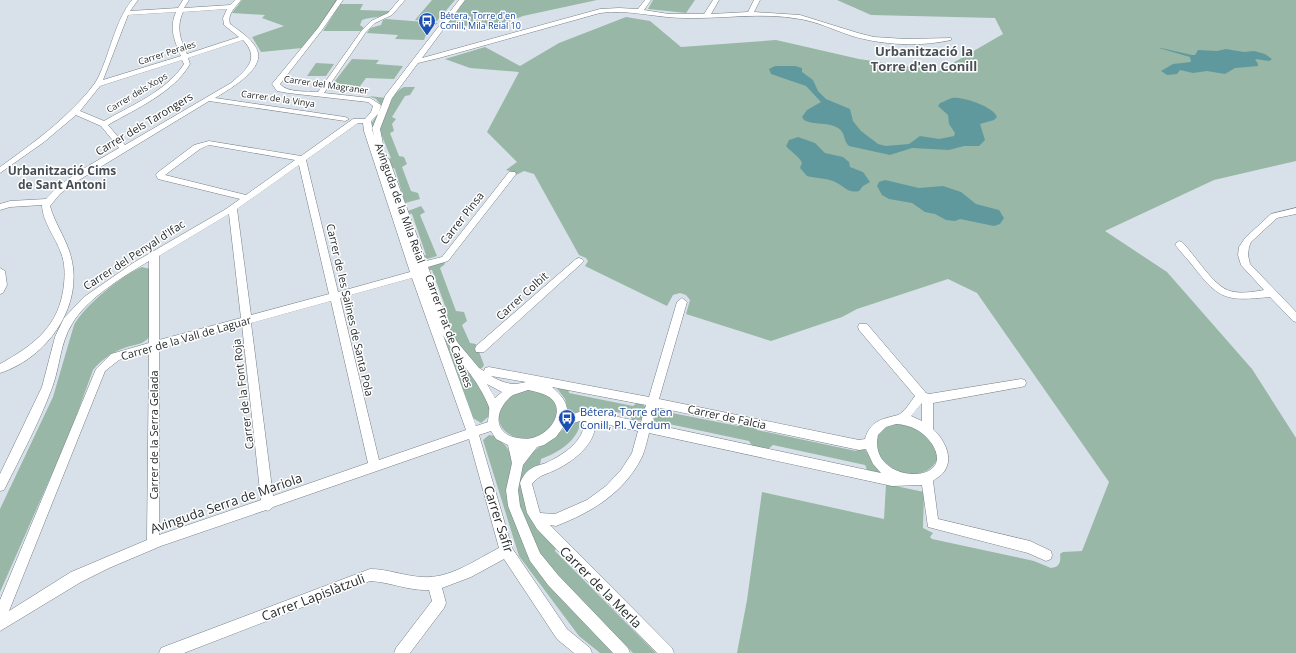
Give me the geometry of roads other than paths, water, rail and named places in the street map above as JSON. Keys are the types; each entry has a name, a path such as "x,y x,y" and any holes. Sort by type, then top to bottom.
{"street":[{"path":"0,171 58,128 96,85 125,13 135,0"},
{"path":"184,57 174,30 180,10 186,0"},
{"path":"238,0 226,16 225,20 227,24 244,38"},
{"name":"Carrer del Magraner","path":"340,0 320,29 276,84 280,89 370,100 377,105 377,109 367,121"},
{"path":"320,94 364,31 373,22 390,14 402,0"},
{"name":"Avinguda de la Mila Reial","path":"462,0 388,98 376,129 376,136 419,269 446,332 454,346 475,371 495,408"},
{"path":"640,10 648,0"},
{"path":"707,15 716,0"},
{"path":"750,15 757,0"},
{"path":"125,13 232,7"},
{"path":"417,61 437,57 600,11 624,8 669,16 781,15 800,17 858,35 877,39 949,39"},
{"name":"Carrer Perales","path":"96,85 244,38"},
{"name":"Carrer dels Tarongers","path":"48,202 60,189 80,175 233,84 251,68 256,54 253,46 244,38"},
{"name":"Carrer dels Xops","path":"104,124 180,77 187,64 184,57"},
{"name":"Carrer de la Vinya","path":"208,99 345,119"},
{"path":"74,111 104,124 124,149"},
{"name":"Carrer del Penyal d'Ifac","path":"0,486 29,428 47,387 54,351 68,321 87,299 154,254 233,208 356,121 367,121"},
{"name":"Carrer Prat de Cabanes","path":"367,121 368,131 419,269 473,434"},
{"path":"247,198 161,177 160,175 197,147 209,143 302,159"},
{"name":"Carrer de les Salines de Santa Pola","path":"302,159 375,467"},
{"name":"Carrer Pinsa","path":"419,269 445,259 512,174"},
{"path":"0,207 10,204 48,202 46,206 51,221 67,256 70,278 67,297 58,318 47,336 24,356 0,369"},
{"name":"Carrer de la Font Roja","path":"233,208 268,505"},
{"path":"1296,212 1274,216 1262,225 1244,247 1243,255 1246,265 1296,318"},
{"path":"1179,244 1189,253 1213,284 1223,292 1238,295 1273,293"},
{"name":"Carrer de la Serra Gelada","path":"153,544 154,254"},
{"name":"Carrer Colbit","path":"480,349 579,261"},
{"name":"Carrer de la Vall de Laguar","path":"0,616 101,369 115,357 335,296 419,269"},
{"path":"0,271 2,285 0,292"},
{"path":"582,416 590,423 590,430 576,450 549,466 533,473 526,483 533,513 537,519 556,520 591,504 610,490 625,474 637,455 682,302"},
{"path":"864,327 925,397 927,429"},
{"name":"Avinguda de la Mila Reial","path":"475,371 501,387 517,389"},
{"name":"Carrer de Falcia","path":"489,371 554,385 652,402 859,445 870,444"},
{"path":"902,419 925,397 1021,383"},
{"path":"533,444 513,443 501,436 494,425 493,417 495,408 500,400 517,389 528,386 549,390 557,396 562,408 561,422 550,436 533,444 518,463 512,490 514,506 535,557 553,580 623,653"},
{"path":"561,422 582,416 645,428 892,482 910,480 927,478 940,468 943,455 941,446 927,429 911,421 902,419 886,421 878,426 873,431 870,444 872,453 886,470 910,480"},
{"name":"Avinguda Serra de Mariola","path":"0,624 76,577 153,544 473,434 494,425"},
{"name":"Carrer Safir","path":"473,434 506,551 562,634 585,653"},
{"path":"513,443 518,463"},
{"path":"927,478 932,523 1030,547 1046,555"},
{"name":"Carrer de la Merla","path":"537,519 541,525 667,653"},
{"name":"Carrer Lapislàtzuli","path":"166,653 370,575 381,575 420,584 434,584 450,579 506,551"},
{"path":"401,653 439,603 434,584"}],"water":[{"path":"1159,48 1192,55 1195,55 1198,50 1217,51 1226,49 1244,52 1254,51 1265,54 1272,59 1269,61 1255,59 1258,66 1235,68 1225,74 1207,71 1193,73 1180,70 1177,74 1167,75 1161,71 1173,64 1191,62 1190,57"},
{"path":"775,66 795,66 802,68 802,72 813,80 818,91 826,99 850,109 853,121 861,131 878,144 886,146 909,144 920,136 939,139 954,136 955,133 949,124 948,115 938,106 940,103 952,98 970,100 984,106 995,113 997,117 994,120 980,124 985,140 979,146 964,146 949,150 912,148 890,155 849,146 841,130 838,128 804,120 802,117 807,110 821,102 806,86 771,74 769,69"},
{"path":"798,137 815,143 825,153 843,157 849,162 850,167 863,172 870,182 863,186 859,191 855,192 827,179 807,176 800,168 802,163 801,161 786,146 789,140"},
{"path":"885,180 919,188 943,186 961,192 976,204 999,210 1004,218 1000,224 994,226 960,219 955,221 946,220 935,214 925,212 912,203 889,199 882,195 877,186 879,182"}],"place":[{"name":"Bétera, Torre d'en Conill, Mila Reial 10","path":"427,36"},
{"name":"Bétera, Torre d'en Conill, Pl. Verdum","path":"567,433"}],"district":[{"name":"Urbanització la Torre d'en Conill","path":"924,58"},
{"name":"Urbanització Cims de Sant Antoni","path":"62,178"}]}
